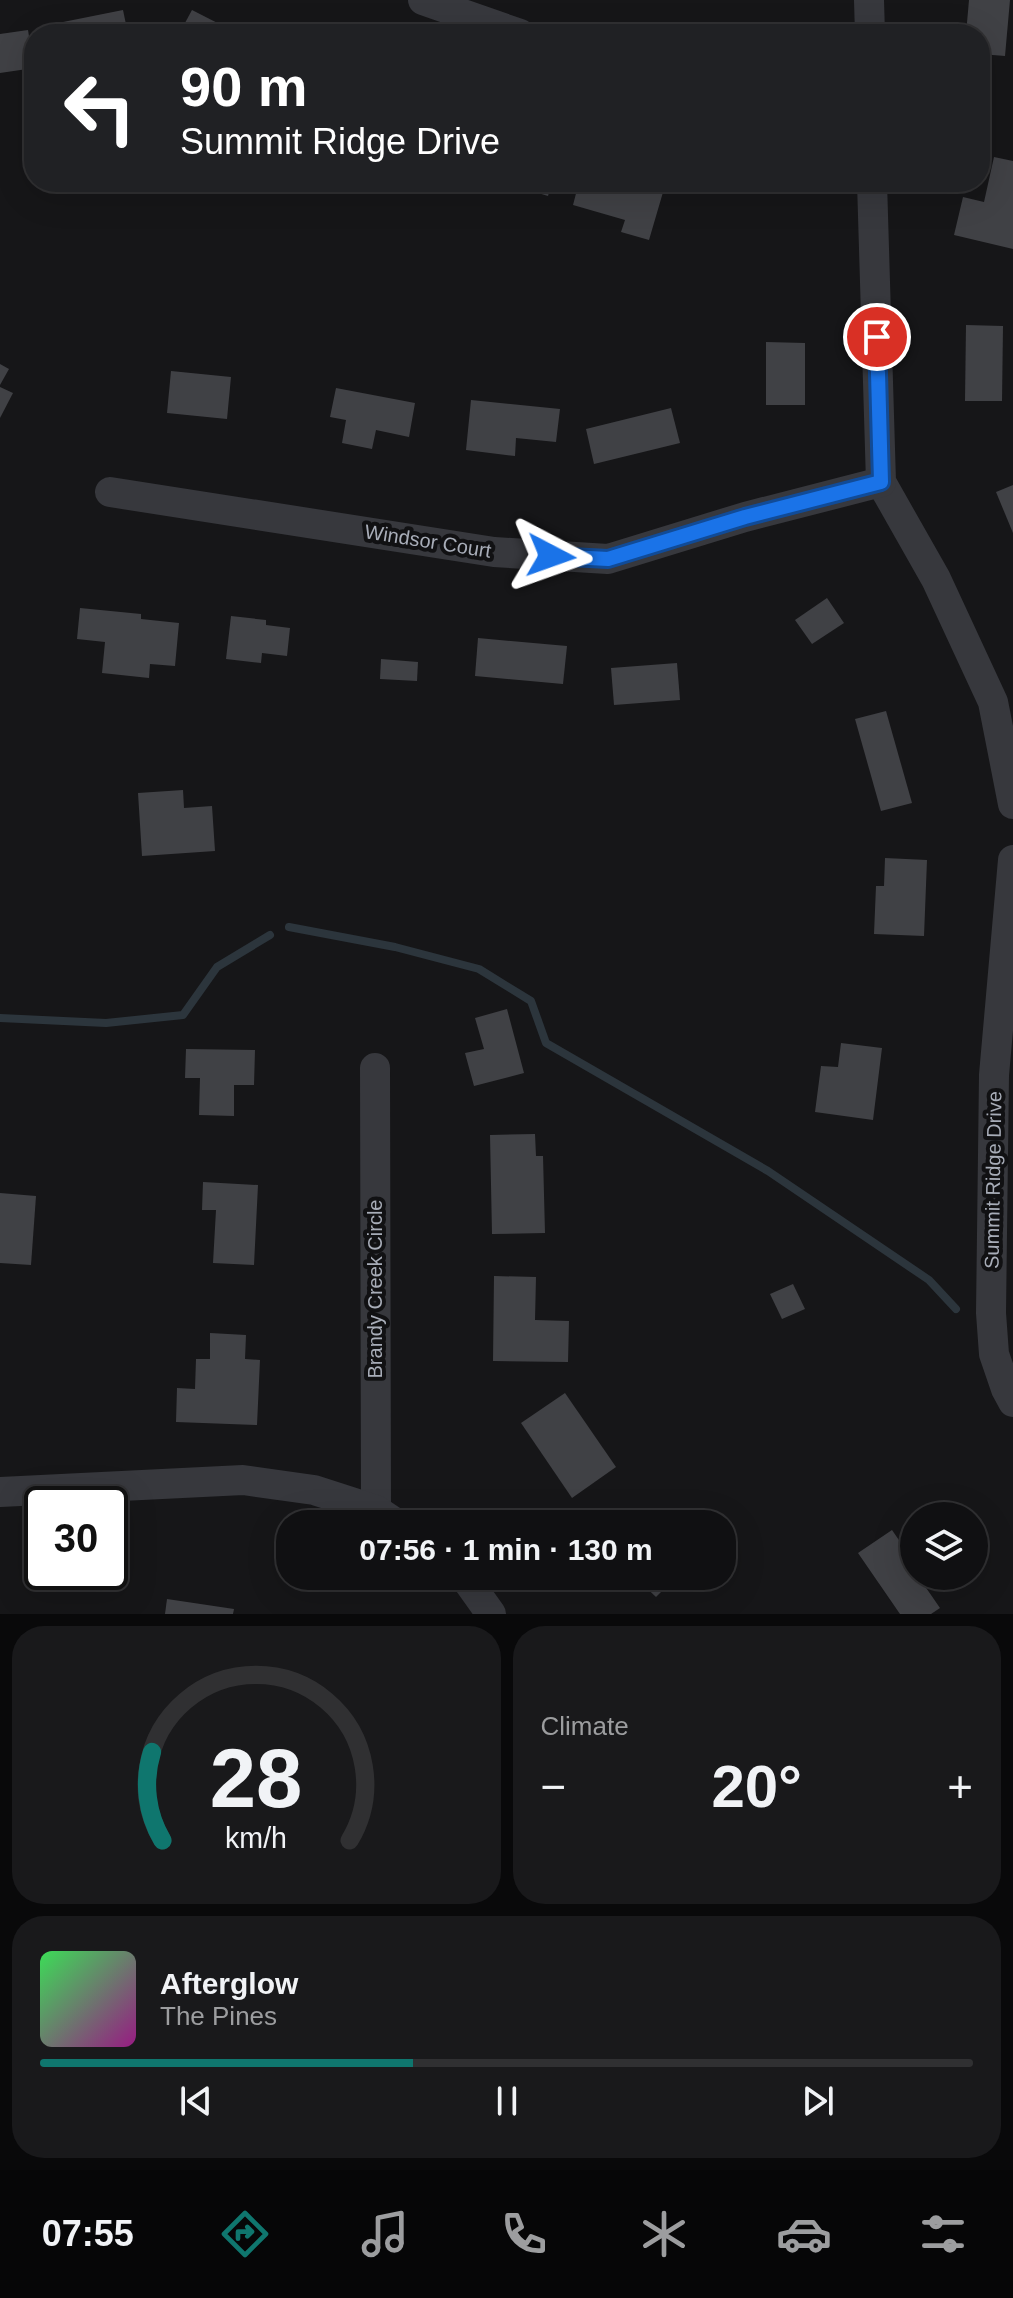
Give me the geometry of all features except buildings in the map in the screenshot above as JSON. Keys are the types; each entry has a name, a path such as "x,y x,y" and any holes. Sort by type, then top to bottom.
{"street":[{"path":"423,0 491,24"},
{"path":"869,0 870,24"},
{"path":"872,192 881,482 936,579 993,702 1013,804"},
{"name":"Windsor Court","path":"110,492 494,552 608,559 745,517 881,482"},
{"name":"Summit Ridge Drive","path":"1013,860 994,1075 991,1298 994,1354 1013,1402"},
{"name":"Brandy Creek Circle","path":"375,1068 387,1510"},
{"path":"0,1492 243,1480 314,1490 368,1510"},
{"path":"474,1590 491,1614"}],"waterway":[{"path":"289,927 395,947 479,969 531,1001 546,1043 768,1171 929,1280 956,1309"},
{"path":"0,1018 106,1023 183,1015 217,967 270,935"}],"route":[{"path":"551,556 608,559 745,517 881,482 877,337"}]}
